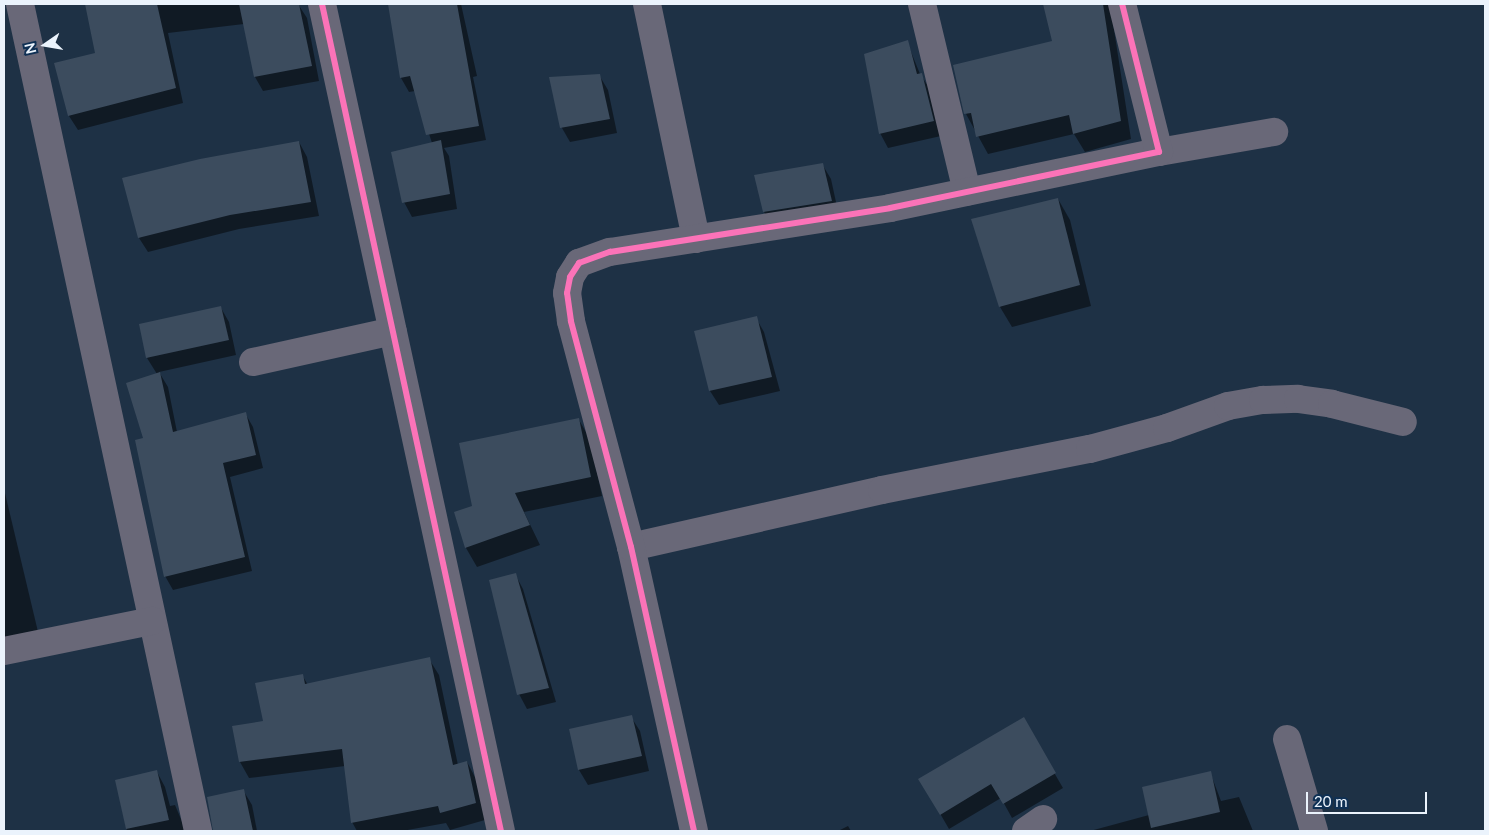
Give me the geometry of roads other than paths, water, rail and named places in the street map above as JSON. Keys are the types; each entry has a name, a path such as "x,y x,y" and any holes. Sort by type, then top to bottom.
{"street":[{"path":"20,4 198,831"},
{"path":"322,4 501,831"},
{"path":"647,4 696,239"},
{"path":"922,4 967,192"},
{"path":"1122,4 1159,152"},
{"path":"694,831 631,547 570,321 567,293 570,277 579,263 610,252 967,192 1159,152 1274,132"},
{"path":"253,362 393,331"},
{"path":"631,547 882,490 1090,449 1167,428 1228,406 1263,400 1298,399 1332,404 1403,422"},
{"path":"4,651 152,621"},
{"path":"1287,739 1314,831"}]}
